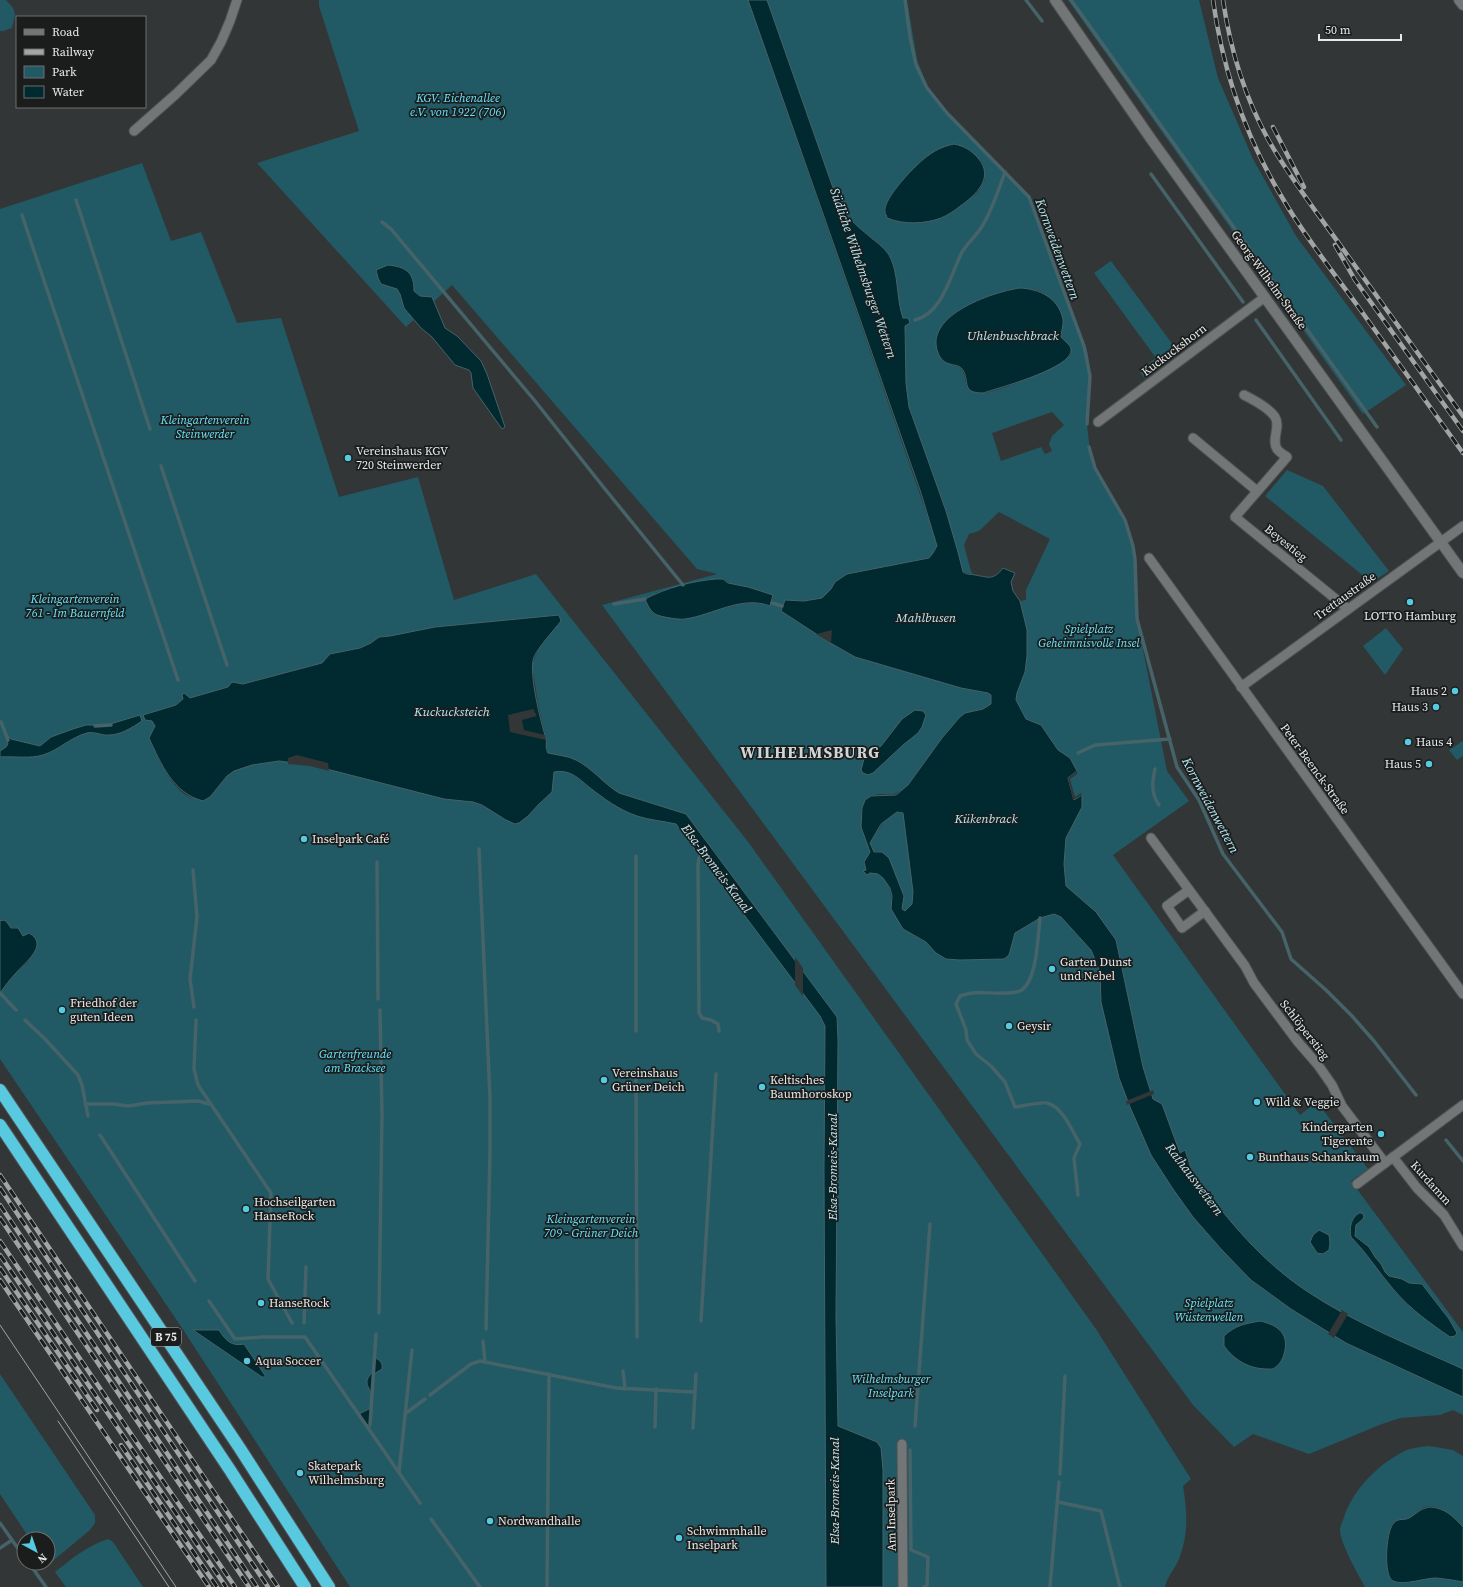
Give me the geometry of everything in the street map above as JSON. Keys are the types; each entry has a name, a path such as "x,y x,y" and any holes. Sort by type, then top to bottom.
{"highway":[{"name":"B 75","path":"0,1090 239,1447 329,1587"},
{"name":"B 75","path":"0,1125 230,1470 305,1587"}],"main road":[{"name":"Georg-Wilhelm-Straße","path":"1055,0 1151,139 1463,573"},
{"path":"1460,0 1463,5"}],"street":[{"path":"134,131 182,89 211,60 224,35 237,0"},
{"name":"Kuckuckshorn","path":"1098,422 1265,297"},
{"name":"Beyestieg","path":"1244,395 1258,402 1275,418 1277,427 1275,440 1277,449 1287,457 1235,517 1348,609"},
{"path":"1193,438 1257,490"},
{"name":"Trettaustraße","path":"1241,687 1463,526"},
{"name":"Peter-Beenck-Straße","path":"1149,558 1463,994"},
{"name":"Schlöperstieg","path":"1151,838 1245,966 1254,983 1318,1065 1332,1085 1342,1106 1385,1163"},
{"path":"1189,890 1166,906 1182,928 1205,911"},
{"name":"Kurdamm","path":"1357,1184 1463,1105"},
{"name":"Kurdamm","path":"1393,1157 1417,1188 1444,1215 1463,1246"},
{"name":"Am Inselpark","path":"902,1444 903,1587"}],"green space":[{"path":"0,0 6,0 15,12 12,28 3,31 0,31"},
{"path":"319,0 748,0 931,526 949,520 909,407 906,383 905,326 909,323 908,318 903,318 901,311 896,277 892,262 885,250 844,212 838,202 767,0 907,0 917,60 927,85 946,110 1031,198 1088,354 1090,376 1087,424 1090,452 1095,468 1125,520 1133,546 1135,559 1137,619 1167,771 1189,801 1113,855 1300,1115 1317,1102 1368,1169 1351,1181 1463,1332 1463,1369 1343,1313 1289,1279 1260,1254 1221,1211 1198,1180 1195,1181 1185,1150 1180,1153 1162,1104 1153,1099 1143,1067 1116,940 1066,886 1064,864 1066,838 1082,807 1073,800 1068,778 1070,758 1058,750 1041,725 1026,719 1016,700 1025,672 1027,630 1020,601 1026,600 1026,590 1050,539 999,512 979,531 969,534 964,545 973,574 969,574 961,570 948,554 847,574 835,582 831,589 822,598 804,601 785,600 781,611 855,657 961,688 988,693 991,695 991,704 987,708 970,712 959,718 942,738 908,785 897,793 877,794 871,796 866,799 863,805 861,819 868,845 885,820 897,812 903,813 913,892 912,904 904,912 902,909 904,896 890,861 882,852 875,851 866,870 864,871 877,874 883,878 890,890 891,909 911,934 926,942 936,953 946,959 1004,959 1009,955 1015,933 1040,918 1054,914 1061,917 1091,950 1100,972 1101,1002 1151,1155 1193,1217 1251,1280 1291,1309 1346,1343 1463,1397 1463,1415 1453,1410 1440,1415 1400,1418 1309,1454 1253,1434 1234,1447 1193,1405 602,605 717,574 697,569 452,285 406,327 257,163 359,131 319,6","holes":["946,146 970,150 982,162 984,168 985,179 978,192 954,211 942,218 929,221 885,213 890,198 902,181 916,165 935,151","1020,288 1037,290 1045,294 1062,330 1061,337 1069,346 1071,353 1068,358 1059,364 1032,377 985,393 967,387 963,371 958,366 951,365 940,357 969,305 1007,290","1052,412 1064,425 1052,436 1049,444 1052,451 1045,454 1041,447 1001,461 992,433","723,579 770,606 753,603 724,608 655,593 695,582"]},
{"path":"1068,0 1199,0 1218,78 1253,159 1296,236 1406,385 1363,414"},
{"name":"Wilhelmsburger Inselpark","path":"142,163 171,241 201,232 237,323 281,318 339,497 418,477 454,600 536,574 749,843 1096,1329 1191,1479 1183,1486 1186,1529 1183,1547 1179,1560 1165,1587 350,1587 182,1328 0,1059 0,993 16,972 27,963 37,947 25,936 23,936 15,927 11,928 3,920 0,921 0,209","holes":["558,615 561,620 538,650 532,665 546,747 554,772 552,781 553,786 546,798 528,816 506,820 490,809 473,802 444,799 311,765 279,761 252,765 234,771 227,776 210,797 194,798 180,790 161,764 149,738 155,726 152,721 143,715 176,705 183,698 190,698 228,687 234,682 237,684 243,684 322,663 330,654 360,648 383,636 435,627"]},
{"path":"1111,261 1179,353 1145,379 1139,371 1156,358 1094,273"},
{"path":"1287,470 1323,486 1389,571 1351,596 1366,578 1265,496"},
{"path":"1386,628 1403,649 1385,675 1363,646"},
{"path":"1463,741 1463,756 1457,760 1449,750"},
{"path":"0,1374 95,1515 95,1523 90,1530 56,1558 56,1531 25,1531 0,1494"},
{"path":"1429,1446 1453,1450 1463,1456 1463,1527 1450,1514 1433,1506 1421,1509 1409,1519 1395,1522 1391,1527 1388,1539 1388,1575 1414,1581 1435,1578 1463,1582 1463,1587 1365,1587 1340,1534 1340,1528 1348,1507 1359,1488 1382,1466 1406,1450"},
{"path":"108,1539 113,1542 143,1587 66,1587 55,1572 86,1549"}],"water":[{"path":"748,0 767,0 838,202 844,212 885,250 892,262 903,318 908,318 910,323 905,326 906,383 909,407 946,511 963,572 967,574 990,577 996,575 1003,568 1015,573 1011,582 1013,591 1020,601 1027,630 1027,656 1025,672 1016,700 1026,719 1041,725 1058,750 1070,758 1077,771 1068,778 1074,800 1082,795 1082,807 1066,838 1064,864 1066,886 1096,912 1116,940 1143,1067 1153,1099 1162,1104 1180,1153 1185,1150 1195,1181 1198,1179 1234,1225 1260,1253 1289,1279 1343,1313 1382,1333 1463,1369 1463,1397 1346,1343 1291,1309 1251,1280 1193,1217 1151,1155 1130,1107 1119,1078 1101,1002 1100,972 1091,950 1061,917 1054,914 1040,918 1015,933 1009,955 1004,959 946,959 936,953 926,942 903,929 891,909 892,896 890,888 878,874 870,873 867,875 863,871 866,870 864,862 870,852 861,827 862,808 865,800 871,796 896,795 908,785 942,738 959,718 965,713 983,709 991,704 991,695 988,693 961,688 855,657 781,611 785,600 804,601 822,598 831,589 835,582 847,574 929,558 937,546 921,493","holes":["897,812 903,813 913,892 912,904 905,911 902,909 904,896 889,858 882,852 874,852 870,843 881,824"]},
{"path":"954,144 964,147 970,151 983,165 985,172 984,179 981,186 972,197 944,217 935,220 907,223 887,218 885,213 889,199 909,173 932,153 941,148"},
{"path":"388,265 400,267 411,275 414,291 420,296 432,297 445,328 457,336 481,361 505,427 502,429 473,388 471,373 469,370 455,365 432,337 421,328 404,308 397,289 381,284 376,270"},
{"name":"Uhlenbuschbrack","path":"1020,288 1041,292 1057,305 1063,319 1061,337 1071,349 1069,356 1061,363 1034,376 983,393 976,393 967,386 965,374 961,368 946,363 940,357 936,343 939,330 948,319 961,309 993,295"},
{"path":"723,579 728,583 748,587 773,595 770,606 759,603 738,604 696,617 679,619 653,613 645,599 679,586 698,581"},
{"name":"Kuckucksteich","path":"559,615 561,621 539,648 534,657 533,664 536,698 548,753 566,757 582,763 619,793 686,814 837,1017 836,1317 838,1426 877,1442 881,1448 883,1470 883,1587 826,1587 824,1169 825,1026 820,1016 676,824 646,819 630,813 594,791 573,775 560,771 554,772 552,792 528,816 519,823 515,824 482,805 473,802 444,799 311,765 279,761 252,765 234,771 227,776 210,797 203,801 184,791 169,776 158,758 149,738 155,726 152,721 145,720 143,715 176,705 183,699 182,695 184,693 190,698 228,687 232,682 243,684 322,663 330,654 360,648 379,637 435,627"},
{"path":"915,710 923,711 926,715 922,727 918,733 873,773 868,775 863,773 861,770 864,759 881,746 902,719"},
{"path":"140,715 142,721 118,734 106,735 87,733 76,737 43,755 27,757 0,757 0,751 8,744 6,737 8,736 11,739 40,746 51,737 73,729 86,725 107,725"},
{"path":"0,921 6,921 11,928 18,928 23,936 29,933 35,938 37,943 33,954 0,993"},
{"path":"1362,1213 1364,1216 1363,1219 1356,1225 1355,1236 1369,1247 1389,1276 1402,1279 1409,1283 1422,1284 1449,1319 1457,1333 1455,1336 1450,1337 1413,1310 1400,1297 1351,1237 1351,1224 1356,1215"},
{"path":"1319,1230 1329,1235 1329,1250 1323,1254 1317,1253 1310,1242 1313,1235"},
{"path":"1260,1321 1277,1328 1284,1336 1284,1354 1279,1364 1273,1369 1252,1367 1234,1357 1224,1346 1224,1336 1232,1329 1245,1324"},
{"name":"Aqua Soccer","path":"193,1330 219,1330 232,1344 244,1344 266,1377 262,1377"},
{"path":"375,1358 381,1362 382,1369 374,1374 372,1393 367,1382 374,1371"},
{"path":"371,1408 370,1428 359,1414"},
{"path":"1430,1507 1440,1509 1448,1513 1463,1527 1463,1582 1436,1578 1403,1583 1393,1581 1388,1571 1387,1544 1393,1524 1399,1520 1407,1519 1421,1510"}],"pier":[{"path":"832,630 831,643 816,634"},
{"path":"533,709 537,716 522,720 524,730 545,735 546,740 510,732 508,715"},
{"path":"297,755 328,763 329,771 310,766 288,764 288,758"},
{"path":"1077,771 1077,774 1070,779 1075,797 1081,793 1082,795 1073,800 1068,778"},
{"path":"795,957 803,968 803,996 795,985"},
{"path":"1153,1090 1154,1094 1127,1105 1126,1101"},
{"path":"1342,1310 1348,1314 1334,1338 1328,1334"}],"waterway":[{"name":"Kornweidenwettern","path":"905,0 910,37 916,65 927,88 947,113 1029,197 1084,346 1090,376 1087,424"},
{"path":"1026,0 1042,21"},
{"path":"1071,0 1377,427"},
{"path":"915,320 924,316 939,302 962,252 981,228 988,215 1005,172"},
{"path":"1151,174 1243,302"},
{"path":"76,200 150,429"},
{"path":"22,215 178,680"},
{"path":"382,222 391,229 535,401 683,585"},
{"path":"1256,320 1341,440"},
{"name":"Kornweidenwettern","path":"1089,447 1095,468 1125,520 1133,546 1135,559 1137,619 1177,767 1199,800 1223,854 1282,932 1291,959 1326,990 1352,1016 1374,1041 1416,1095"},
{"path":"161,466 227,665"},
{"path":"614,604 645,599"},
{"path":"772,603 782,606"},
{"path":"1,722 8,740"},
{"path":"95,726 111,725"},
{"path":"1078,753 1095,745 1170,739"},
{"path":"1155,769 1153,792 1159,805"},
{"path":"479,849 490,1098 486,1329"},
{"name":"Elsa-Bromeis-Kanal","path":"704,854 699,858 698,864 699,1013 702,1018 711,1020 718,1024 719,1031"},
{"path":"636,856 636,1031"},
{"path":"377,862 378,999"},
{"path":"193,870 197,917 190,979 194,1007"},
{"path":"1040,918 1036,956 1028,984 1023,989 1013,993 966,994 960,996 956,1004 966,1030 967,1040 976,1054 991,1066 1005,1082 1015,1107 1047,1103 1058,1109 1066,1120 1080,1144 1074,1158 1078,1195"},
{"path":"0,993 16,1010"},
{"path":"379,1313 382,1115 380,1010"},
{"path":"25,1020 46,1040 78,1075 82,1085 88,1116"},
{"path":"196,1020 194,1069 198,1085 271,1193 268,1279 292,1323"},
{"path":"636,1072 637,1337"},
{"path":"701,1321 716,1074"},
{"path":"85,1104 114,1104 128,1106 147,1103 198,1101 209,1104"},
{"path":"100,1135 195,1281"},
{"name":"Kornweidenwettern","path":"1446,1140 1463,1161"},
{"path":"915,1426 930,1224"},
{"path":"304,1323 306,1267"},
{"path":"209,1301 235,1339 305,1337 420,1503"},
{"path":"370,1425 376,1334"},
{"path":"483,1341 485,1362"},
{"path":"399,1472 412,1350"},
{"path":"430,1395 471,1364 480,1361 616,1388 694,1392"},
{"path":"623,1371 625,1389"},
{"path":"547,1587 549,1374"},
{"path":"693,1428 696,1374"},
{"path":"1060,1474 1065,1376"},
{"path":"655,1427 656,1389"},
{"path":"405,1414 425,1399"},
{"path":"910,1450 911,1550 928,1557 927,1586 924,1587"},
{"path":"1050,1587 1059,1482"},
{"path":"1058,1502 1101,1511 1120,1587"},
{"path":"431,1519 480,1587"},
{"path":"0,1523 16,1546"},
{"path":"0,1548 12,1540"},
{"path":"35,1571 46,1587"}],"tram line":[{"path":"0,1325 176,1587"},
{"path":"58,1421 169,1587"}],"railway":[{"path":"1213,0 1217,27 1230,80 1248,131 1272,180 1311,243 1463,453"},
{"path":"1223,0 1234,54 1253,108 1269,141 1307,199 1463,416"},
{"path":"1273,127 1304,187"},
{"path":"1335,245 1355,280 1463,431"},
{"path":"0,1175 278,1587"},
{"path":"0,1188 268,1587"},
{"path":"0,1205 257,1587"},
{"path":"0,1218 249,1587"},
{"path":"0,1241 235,1587"},
{"path":"0,1255 226,1587"},
{"path":"0,1268 97,1410"},
{"path":"0,1280 209,1587"},
{"path":"121,1445 217,1587"}],"place":[{"name":"Vereinshaus KGV 720 Steinwerder","path":"348,458"},
{"name":"LOTTO Hamburg","path":"1410,602"},
{"name":"Haus 2","path":"1455,691"},
{"name":"Haus 3","path":"1436,707"},
{"name":"Haus 4","path":"1408,742"},
{"name":"Haus 5","path":"1429,764"},
{"name":"Inselpark Café","path":"304,839"},
{"name":"Garten Dunst und Nebel","path":"1052,969"},
{"name":"Friedhof der guten Ideen","path":"62,1010"},
{"name":"Geysir","path":"1009,1026"},
{"name":"Vereinshaus Grüner Deich","path":"604,1080"},
{"name":"Keltisches Baumhoroskop","path":"762,1087"},
{"name":"Wild & Veggie","path":"1257,1102"},
{"name":"Kindergarten Tigerente","path":"1381,1134"},
{"name":"Bunthaus Schankraum","path":"1250,1157"},
{"name":"Hochseilgarten HanseRock","path":"246,1209"},
{"name":"HanseRock","path":"261,1303"},
{"name":"Aqua Soccer","path":"247,1361"},
{"name":"Skatepark Wilhelmsburg","path":"300,1473"},
{"name":"Nordwandhalle","path":"490,1521"},
{"name":"Schwimmhalle Inselpark","path":"679,1538"}],"district":[{"name":"WILHELMSBURG","path":"810,752"}],"park label":[{"name":"KGV. Eichenallee e.V. von 1922 (706)","path":"458,105"},
{"name":"Kleingartenverein Steinwerder","path":"205,427"},
{"name":"Kleingartenverein 761 - Im Bauernfeld","path":"75,606"},
{"name":"Spielplatz Geheimnisvolle Insel","path":"1089,636"},
{"name":"Gartenfreunde am Bracksee","path":"355,1061"},
{"name":"Kleingartenverein 709 - Grüner Deich","path":"591,1226"},
{"name":"Spielplatz Wüstenwellen","path":"1209,1310"}],"water label":[{"name":"Südliche Wilhelmsburger Wettern","path":"864,273"},
{"name":"Mahlbusen","path":"926,617"},
{"name":"Kükenbrack","path":"986,818"},
{"name":"Rathauswettern","path":"1195,1179"}]}
